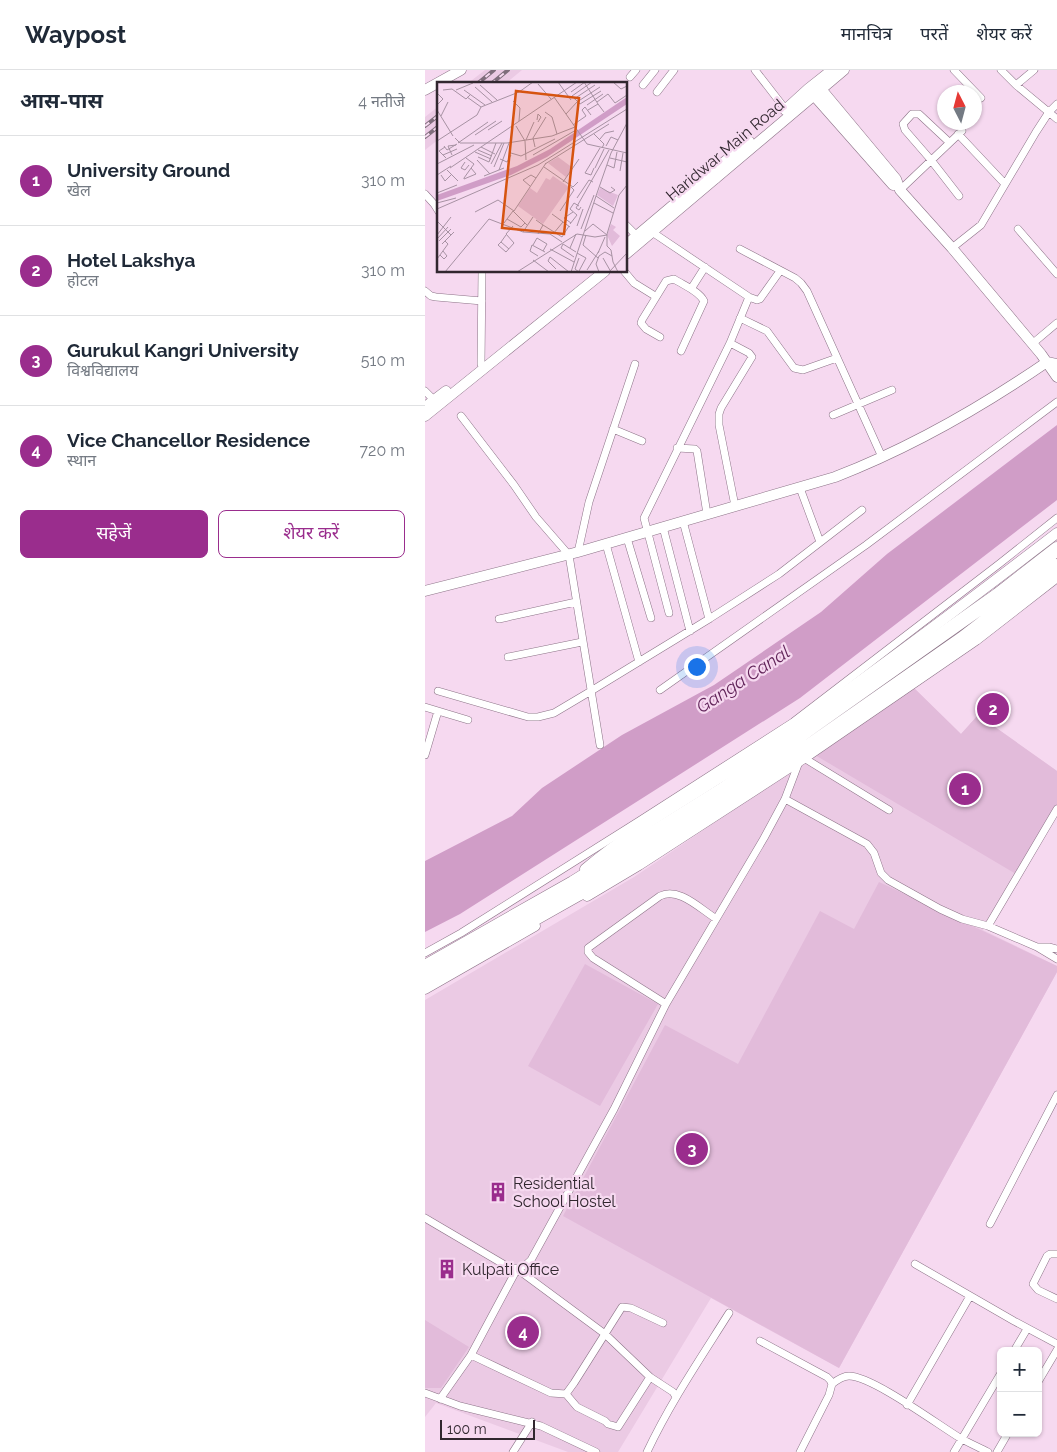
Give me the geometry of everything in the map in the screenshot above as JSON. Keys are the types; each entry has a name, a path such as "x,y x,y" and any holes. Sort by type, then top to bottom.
{"highway":[{"path":"425,966 566,887 724,789 998,595 1057,549"},
{"path":"425,980 578,894 799,753 962,639 1057,566"}],"street":[{"path":"439,82 461,70"},
{"path":"630,78 636,70"},
{"path":"643,85 655,70"},
{"path":"657,92 674,70"},
{"path":"755,70 786,110"},
{"name":"Haridwar Main Road","path":"627,244 713,176 815,89 832,70"},
{"name":"Haridwar Main Road","path":"627,253 786,110 844,70"},
{"path":"954,70 968,85"},
{"path":"1001,70 1057,119"},
{"path":"1016,84 1034,70"},
{"path":"425,90 437,83"},
{"path":"815,89 891,184 900,190 952,248 1032,344 1052,363 1057,377"},
{"path":"952,248 981,225 1049,112 1057,104"},
{"path":"949,142 922,115 912,114 903,124 905,130 959,196"},
{"path":"900,190 960,133 1005,184"},
{"path":"425,194 437,209"},
{"path":"627,226 637,236"},
{"path":"1018,229 1057,274"},
{"path":"652,232 749,297 757,300 760,299 780,271"},
{"path":"740,249 801,283 807,291 882,457"},
{"path":"691,289 705,267"},
{"path":"481,364 482,272"},
{"path":"425,407 594,272"},
{"path":"425,416 604,272"},
{"path":"625,272 635,283 655,296"},
{"path":"660,337 646,329 641,323 655,296 666,281 674,279 703,298 703,304 681,351"},
{"path":"425,291 431,296 482,301"},
{"path":"669,613 644,524 645,513 730,342 749,297"},
{"path":"740,318 767,331 794,368 798,370 837,358"},
{"path":"1032,344 1057,323"},
{"path":"730,342 749,352 752,357 719,414 719,425 735,506"},
{"path":"425,591 574,553 835,477 933,432 1021,379 1052,363"},
{"path":"600,745 576,602 574,553 635,364"},
{"path":"425,390 434,400"},
{"path":"833,416 892,390"},
{"path":"660,690 866,545 1057,402"},
{"path":"461,416 536,517 574,553"},
{"path":"613,429 642,441"},
{"path":"677,448 695,449 697,451 707,514"},
{"path":"800,488 820,542"},
{"path":"438,691 528,717 538,717 554,712 639,662 779,574 862,510"},
{"path":"425,952 461,933 793,722 1057,518"},
{"path":"683,521 709,619"},
{"path":"663,527 689,631"},
{"path":"566,887 622,841 767,748 930,631 1057,533"},
{"path":"627,538 651,618"},
{"path":"606,544 639,662"},
{"path":"425,989 639,865 802,760 976,640 1057,577"},
{"path":"499,619 576,602"},
{"path":"508,657 582,642"},
{"path":"425,707 468,720"},
{"path":"425,755 428,736 438,711"},
{"path":"440,1399 471,1355 517,1269 525,1266 531,1260 614,1110 666,1004 715,918 764,838 785,799 802,760"},
{"path":"802,760 889,810"},
{"path":"785,799 867,844 874,853 881,873 888,880 947,912 988,926 1037,947 1057,959"},
{"path":"988,926 1057,809"},
{"path":"666,1004 593,958 589,955 588,948 659,896 666,893 679,894 715,918"},
{"path":"1037,947 1057,949"},
{"path":"990,1224 1057,1095"},
{"path":"425,1218 510,1268 517,1269 605,1334 650,1378 673,1392 676,1397"},
{"path":"1057,1254 1047,1256 1033,1284 1038,1290 1057,1299"},
{"path":"915,1264 1027,1329 1057,1344"},
{"path":"907,1405 970,1296"},
{"path":"566,1394 619,1311 625,1306 663,1323"},
{"path":"647,1452 691,1371 729,1313"},
{"path":"1016,1347 1027,1329"},
{"path":"760,1341 827,1377 832,1384"},
{"path":"1042,1375 1057,1350"},
{"path":"471,1355 551,1393 566,1394 577,1407 608,1424 618,1427 650,1378"},
{"path":"800,1452 829,1396 832,1384 844,1377 855,1377 865,1380 962,1439 988,1452"},
{"path":"954,1452 997,1380"},
{"path":"425,1394 460,1406 532,1422 597,1452"},
{"path":"513,1452 532,1422"},
{"path":"997,1452 1006,1437"}],"shaded area":[{"path":"485,70 522,70 507,82 470,82"},
{"path":"437,108 437,141 425,150 425,117"},
{"path":"914,688 961,734 978,715 1057,771 1016,874 983,930 1057,966 1057,972 839,1368 711,1298 618,1452 568,1452 436,1403 425,1417 425,1000 634,877"},
{"path":"914,688 961,734 978,715 1057,771 1057,806 1016,874 815,755"},
{"path":"879,882 1057,966 1057,972 839,1368 563,1216 665,1025 738,1064 820,911 854,929"},
{"path":"585,964 658,1004 600,1106 528,1066"},
{"path":"425,1320 469,1347 441,1388 425,1388"}],"water":[{"name":"Ganga Canal","path":"1057,425 1057,500 800,698 460,914 425,932 425,861 512,816 542,788 622,735 714,685 821,612 887,554"}],"railway":[{"path":"479,82 494,70"},
{"path":"493,82 508,70"},
{"path":"425,126 437,117"},
{"path":"425,137 437,128"}],"place":[{"name":"Hotel Lakshya","path":"993,709"},
{"name":"University Ground","path":"965,789"},
{"name":"Gurukul Kangri University","path":"692,1149"},
{"name":"Residential School Hostel","path":"498,1192"},
{"name":"Kulpati Office","path":"447,1269"},
{"name":"Vice Chancellor Residence","path":"523,1332"}]}
